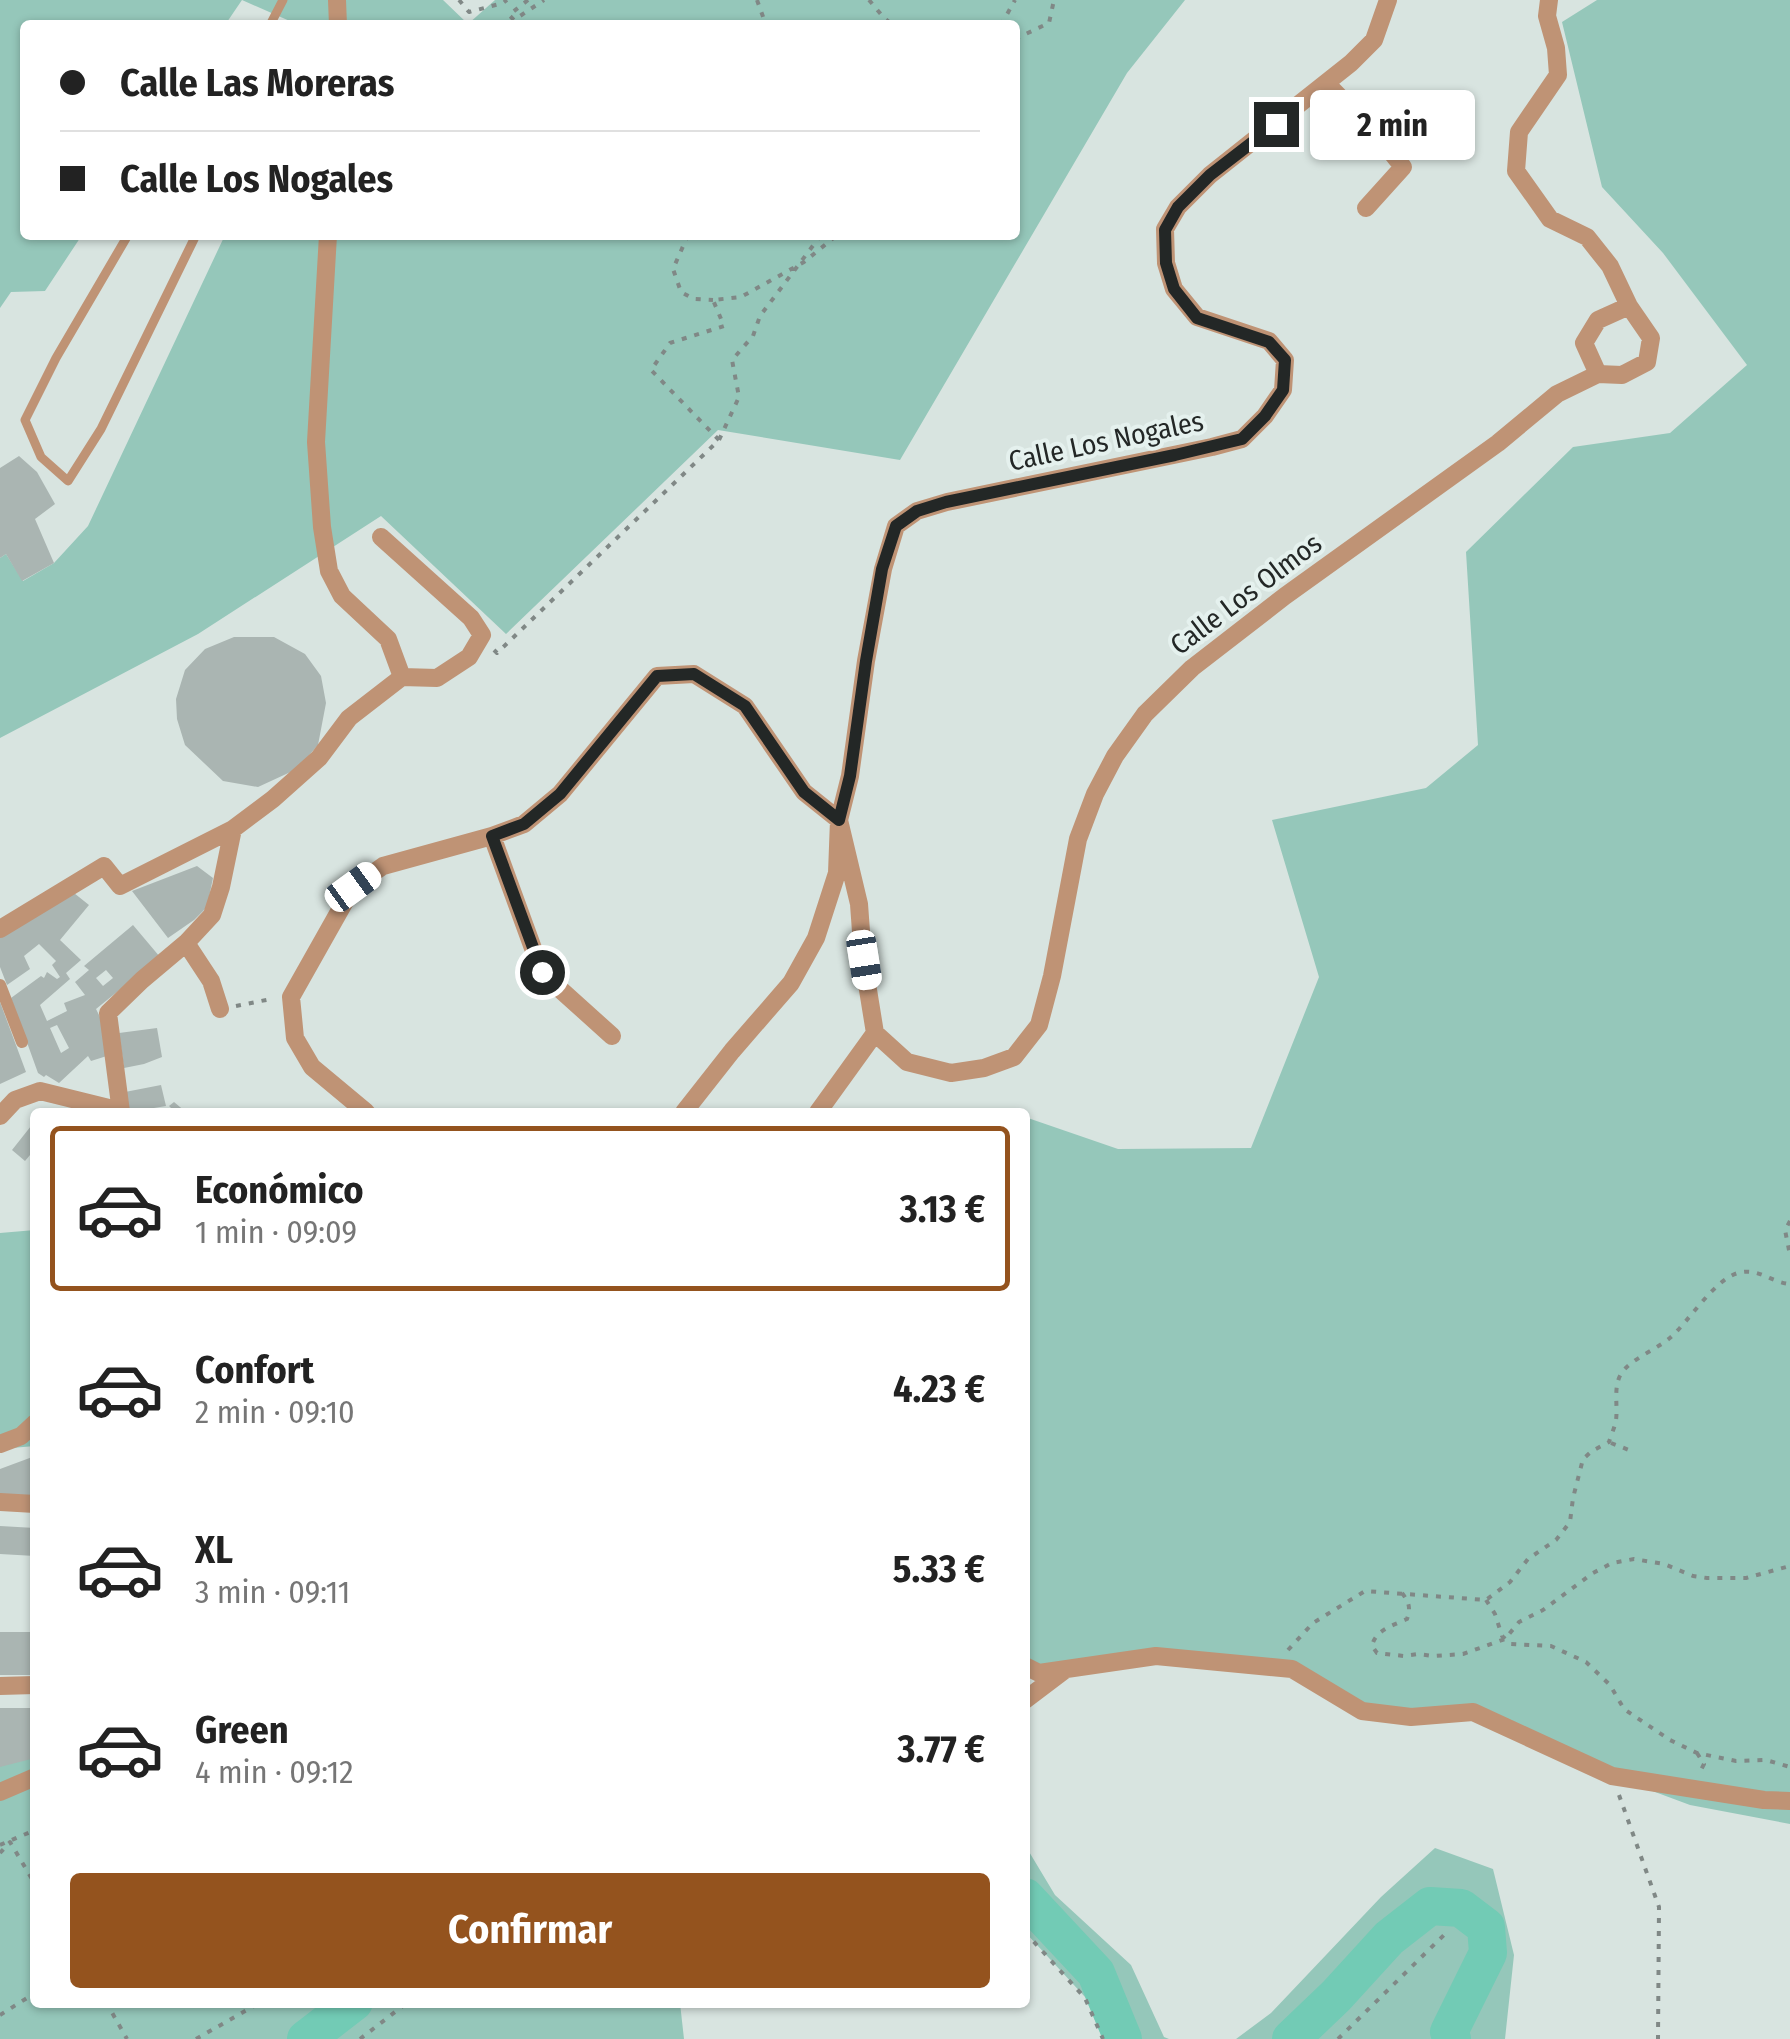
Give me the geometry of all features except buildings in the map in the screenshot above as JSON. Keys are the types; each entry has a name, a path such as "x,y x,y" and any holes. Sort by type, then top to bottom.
{"street":[{"name":"Calle Los Nogales","path":"839,820 850,776 882,569 896,526 917,511 946,502 1242,439 1283,390 1285,360 1269,342 1197,318 1174,289 1166,263 1165,230 1178,207 1210,175 1374,40 1388,0"},
{"name":"Calle Los Olmos","path":"875,1033 907,1062 952,1073 984,1068 1014,1057 1039,1025 1078,839 1095,794 1115,756 1145,714 1192,668 1269,608 1484,453 1558,394 1598,374 1622,375 1648,362 1651,338 1629,306 1610,266 1587,236 1550,220 1516,171 1519,132 1558,75 1547,16 1549,0"},
{"path":"1326,83 1380,137 1403,167 1366,208"},
{"path":"328,240 316,442 322,527 330,571 342,596 388,638 402,677"},
{"path":"1598,374 1584,343 1598,320 1629,306"},
{"path":"0,929 104,866 120,886 233,828 319,758 349,718 402,677 437,678 469,656 482,635 471,618 381,537"},
{"path":"361,1108 312,1067 295,1038 291,997 353,887 383,866 524,824 560,794 657,676 694,674 745,706 804,792 839,820 859,904 875,1033 821,1108"},
{"path":"687,1108 791,983 816,938 837,874 839,820"},
{"path":"120,1108 108,1013 212,915 233,828"},
{"path":"492,836 542,972 612,1036"},
{"path":"186,943 211,981 220,1009"},
{"path":"0,985 22,1042"},
{"path":"0,1116 14,1100 40,1091 106,1108"},
{"path":"0,1444 21,1436 30,1428"},
{"path":"0,1502 30,1504"},
{"path":"1030,1668 1039,1673 1156,1656 1292,1669 1362,1711 1411,1717 1473,1712 1612,1776 1790,1801"},
{"path":"1030,1696 1066,1669"},
{"path":"0,1686 30,1686"},
{"path":"0,1792 30,1779"}],"lane":[{"path":"125,240 56,358 25,420 41,457 68,481 101,429 194,240"}],"path":[{"path":"459,0 469,12 506,0"},
{"path":"528,0 508,16 514,20 544,0"},
{"path":"869,0 887,20"},
{"path":"1020,37 1049,23 1054,0"},
{"path":"686,240 673,270 681,292 694,299 712,300 741,297 800,264 830,240"},
{"path":"482,635 497,653 719,440 739,397 732,360 754,336 760,316 817,240"},
{"path":"712,300 724,326 670,343 650,370 719,440"},
{"path":"220,1009 291,997"},
{"path":"1790,1222 1785,1230 1790,1255"},
{"path":"1272,1667 1314,1623 1366,1591 1486,1600 1510,1582 1528,1559 1556,1540 1570,1522 1583,1459 1608,1442 1616,1420 1621,1373 1670,1339 1712,1291 1737,1273 1764,1273 1790,1284"},
{"path":"1608,1442 1634,1452"},
{"path":"1402,1593 1410,1611 1407,1620 1373,1639 1372,1646 1378,1653 1463,1654 1505,1639 1519,1622 1612,1563 1634,1559 1707,1578 1746,1578 1790,1566"},
{"path":"1486,1600 1502,1636 1511,1644 1551,1646 1586,1662 1610,1685 1624,1709 1670,1740 1697,1753 1736,1761 1766,1760 1790,1768"},
{"path":"1612,1776 1659,1906 1658,2039"},
{"path":"0,1845 30,1832"},
{"path":"0,1853 10,1842"},
{"path":"10,1842 30,1876"},
{"path":"1338,2039 1447,1932"},
{"path":"1030,1938 1085,1998 1103,2039"},
{"path":"0,2015 30,1996"},
{"path":"109,2008 127,2039"},
{"path":"196,2039 250,2008"},
{"path":"360,2039 400,2008"}],"green space":[{"path":"0,0 242,0 228,20 20,20 20,240 79,240 45,291 11,292 0,308"},
{"path":"242,0 443,0 464,20 287,20"},
{"path":"495,0 1185,0 1127,73 900,460 718,430 506,634 381,516 198,634 0,738 0,558 6,554 23,581 54,563 88,526 223,240 1020,240 1020,20 472,20"},
{"path":"1597,0 1790,0 1790,1824 1690,1805 1612,1776 1473,1712 1362,1711 1292,1669 1156,1656 1030,1676 1030,1119 1118,1149 1251,1148 1319,977 1272,820 1426,788 1478,745 1466,552 1573,447 1670,433 1747,365 1663,253 1602,187 1562,22"},
{"path":"30,1230 30,1446 0,1449 0,1233"},
{"path":"30,1747 30,2008 681,2008 684,2039 0,2039 0,1761"},
{"path":"1435,1848 1493,1869 1514,1955 1505,2039 1236,2039 1271,2013 1381,1897"},
{"path":"1030,1853 1055,1895 1131,1965 1164,2037 1169,2039 1103,2039 1085,1997 1030,1937"}],"waterway":[{"path":"1030,1902 1096,1973 1123,2039"},
{"path":"1291,2039 1389,1938 1430,1906 1461,1908 1486,1927 1488,1953 1449,2032 1452,2039"},
{"path":"306,2039 346,2008"}],"route":[{"path":"542,972 492,836 524,824 560,794 657,676 694,674 745,706 804,792 839,820 850,776 882,569 896,526 917,511 946,502 1242,439 1265,416 1283,390 1285,360 1269,342 1197,318 1174,289 1166,263 1165,230 1178,207 1210,175 1276,124"}]}
